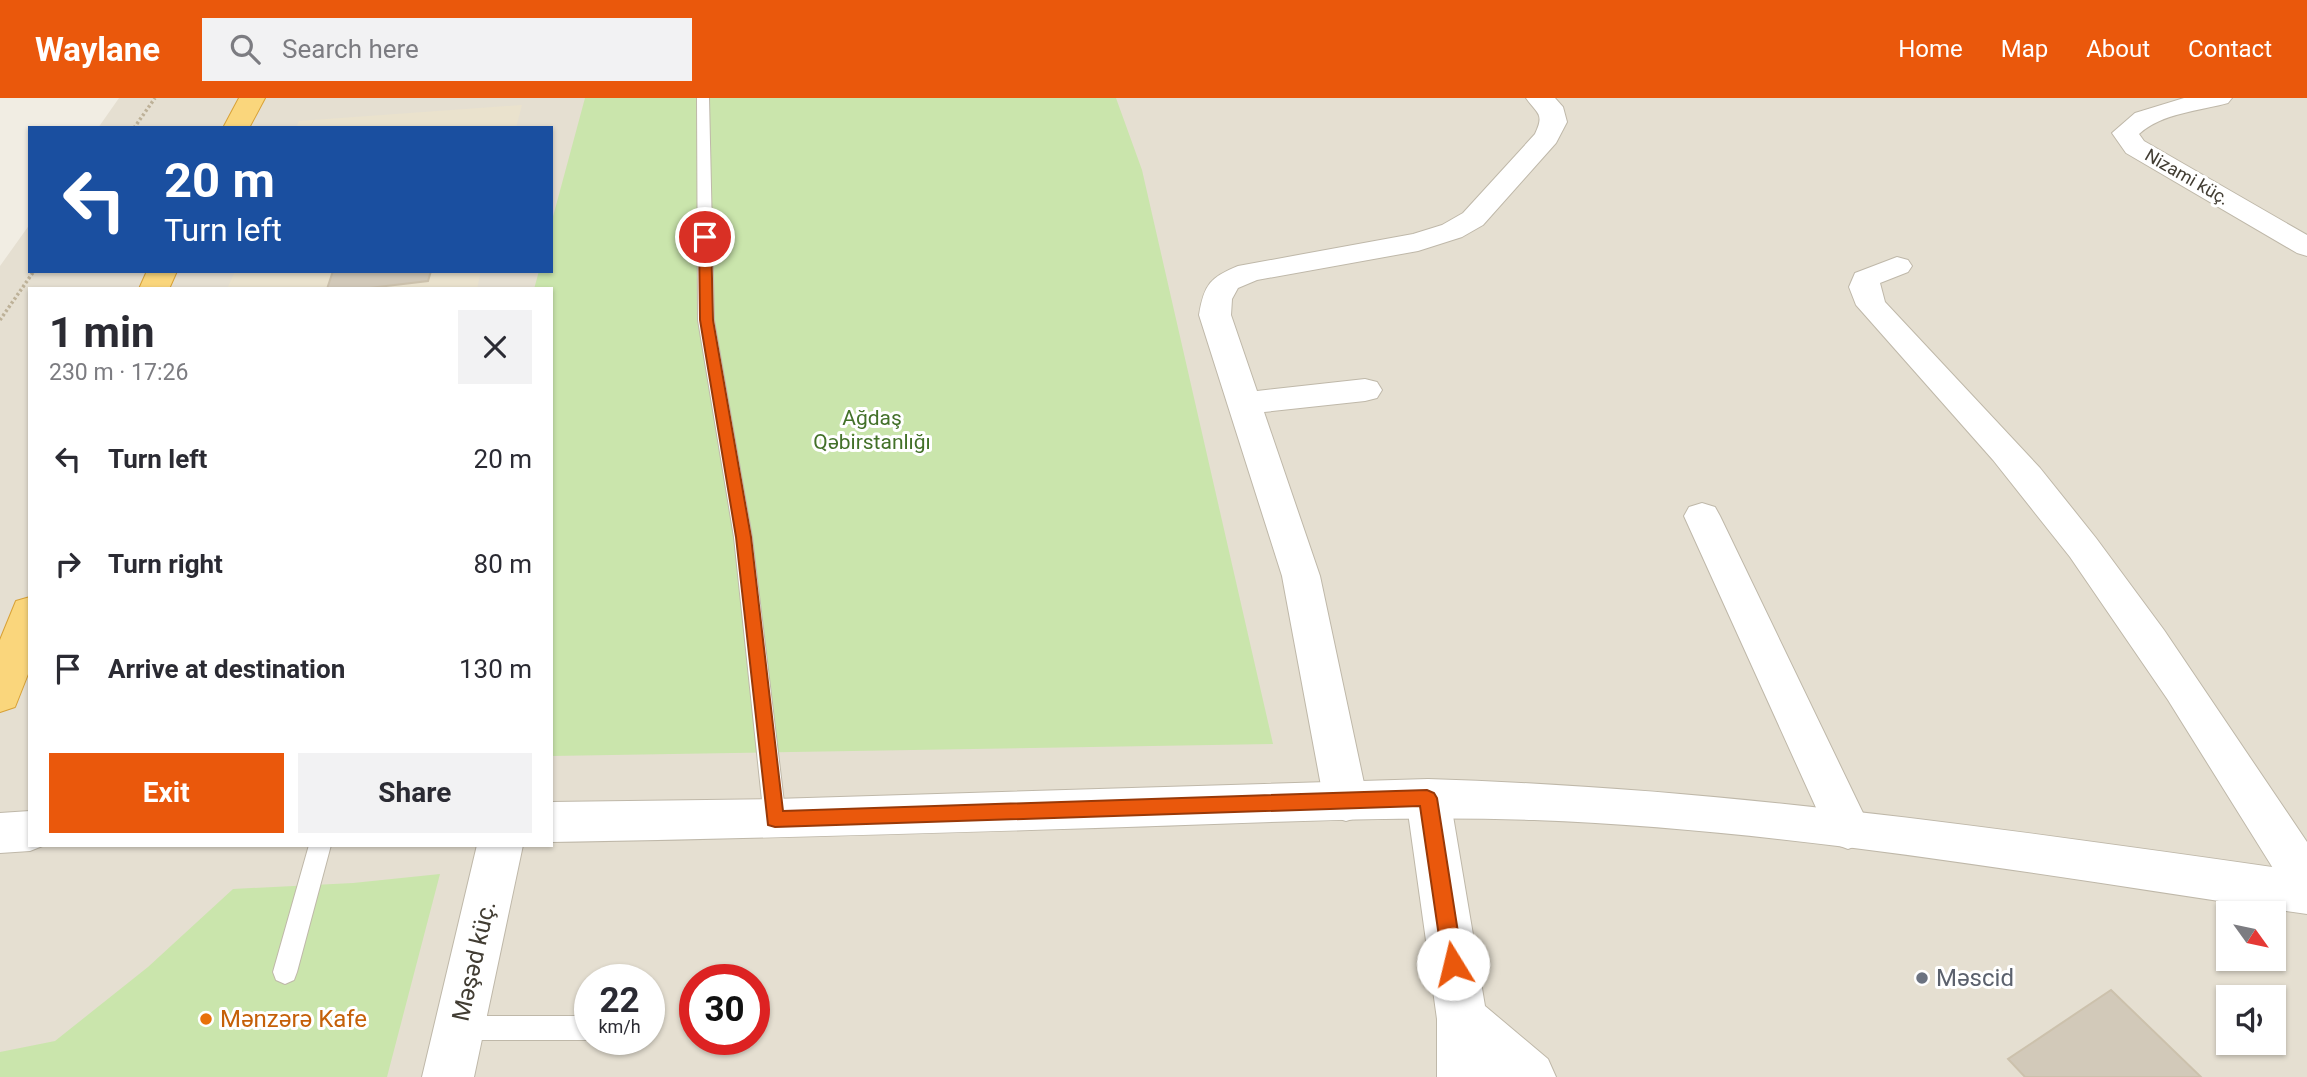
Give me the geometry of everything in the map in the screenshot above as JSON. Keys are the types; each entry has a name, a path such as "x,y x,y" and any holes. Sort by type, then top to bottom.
{"highway":[{"path":"237,126 252,98"},
{"path":"0,695 28,618"}],"street":[{"path":"1346,802 1301,576 1216,315 1217,299 1225,282 1249,272 1418,242 1452,231 1473,219 1547,137 1555,122 1550,107 1539,98"},
{"name":"Nizami küç.","path":"2219,98 2134,122 2125,132 2135,147 2307,247"},
{"path":"1897,266 1876,272 1866,279 1864,287 1871,305 1964,404 2048,502 2188,693 2307,882"},
{"path":"1244,403 1365,390"},
{"path":"1702,516 1848,830"},
{"path":"553,822 775,819 1427,798 1518,799 1848,830 2307,893"},
{"path":"1427,798 1462,1019 1463,1077"},
{"path":"0,833 28,831"},
{"name":"Məşəd küç.","path":"447,1077 500,847"},
{"path":"1462,1019 1530,1077"}],"lane":[{"path":"703,98 706,320 743,537 775,819"},
{"path":"285,972 319,847"},
{"path":"458,1028 574,1028"}],"path":[{"path":"135,126 155,98"},
{"path":"0,320 33,273"}],"shaded area":[{"path":"119,98 2307,98 2307,1077 0,1077 0,266 28,227 28,273 553,273 553,126 99,126"},
{"path":"522,105 517,126 297,126 299,121"},
{"path":"234,273 481,273 477,287 228,287"}],"green space":[{"name":"Ağdaş Qəbirstanlığı","path":"585,98 1116,98 1142,170 1273,744 553,756 553,287 535,287 538,273 553,273 553,217"},
{"path":"440,874 387,1077 0,1077 0,1052 55,1041 148,967 233,889 353,883"}],"building":[{"path":"332,273 430,273 428,281 378,287 328,287"},
{"path":"2111,990 2201,1077 2025,1077 2008,1059"}],"place":[{"name":"Məscid","path":"1922,978"},
{"name":"Mənzərə Kafe","path":"206,1019"}],"route":[{"path":"705,237 706,320 743,537 775,819 1427,798 1453,964"}]}
